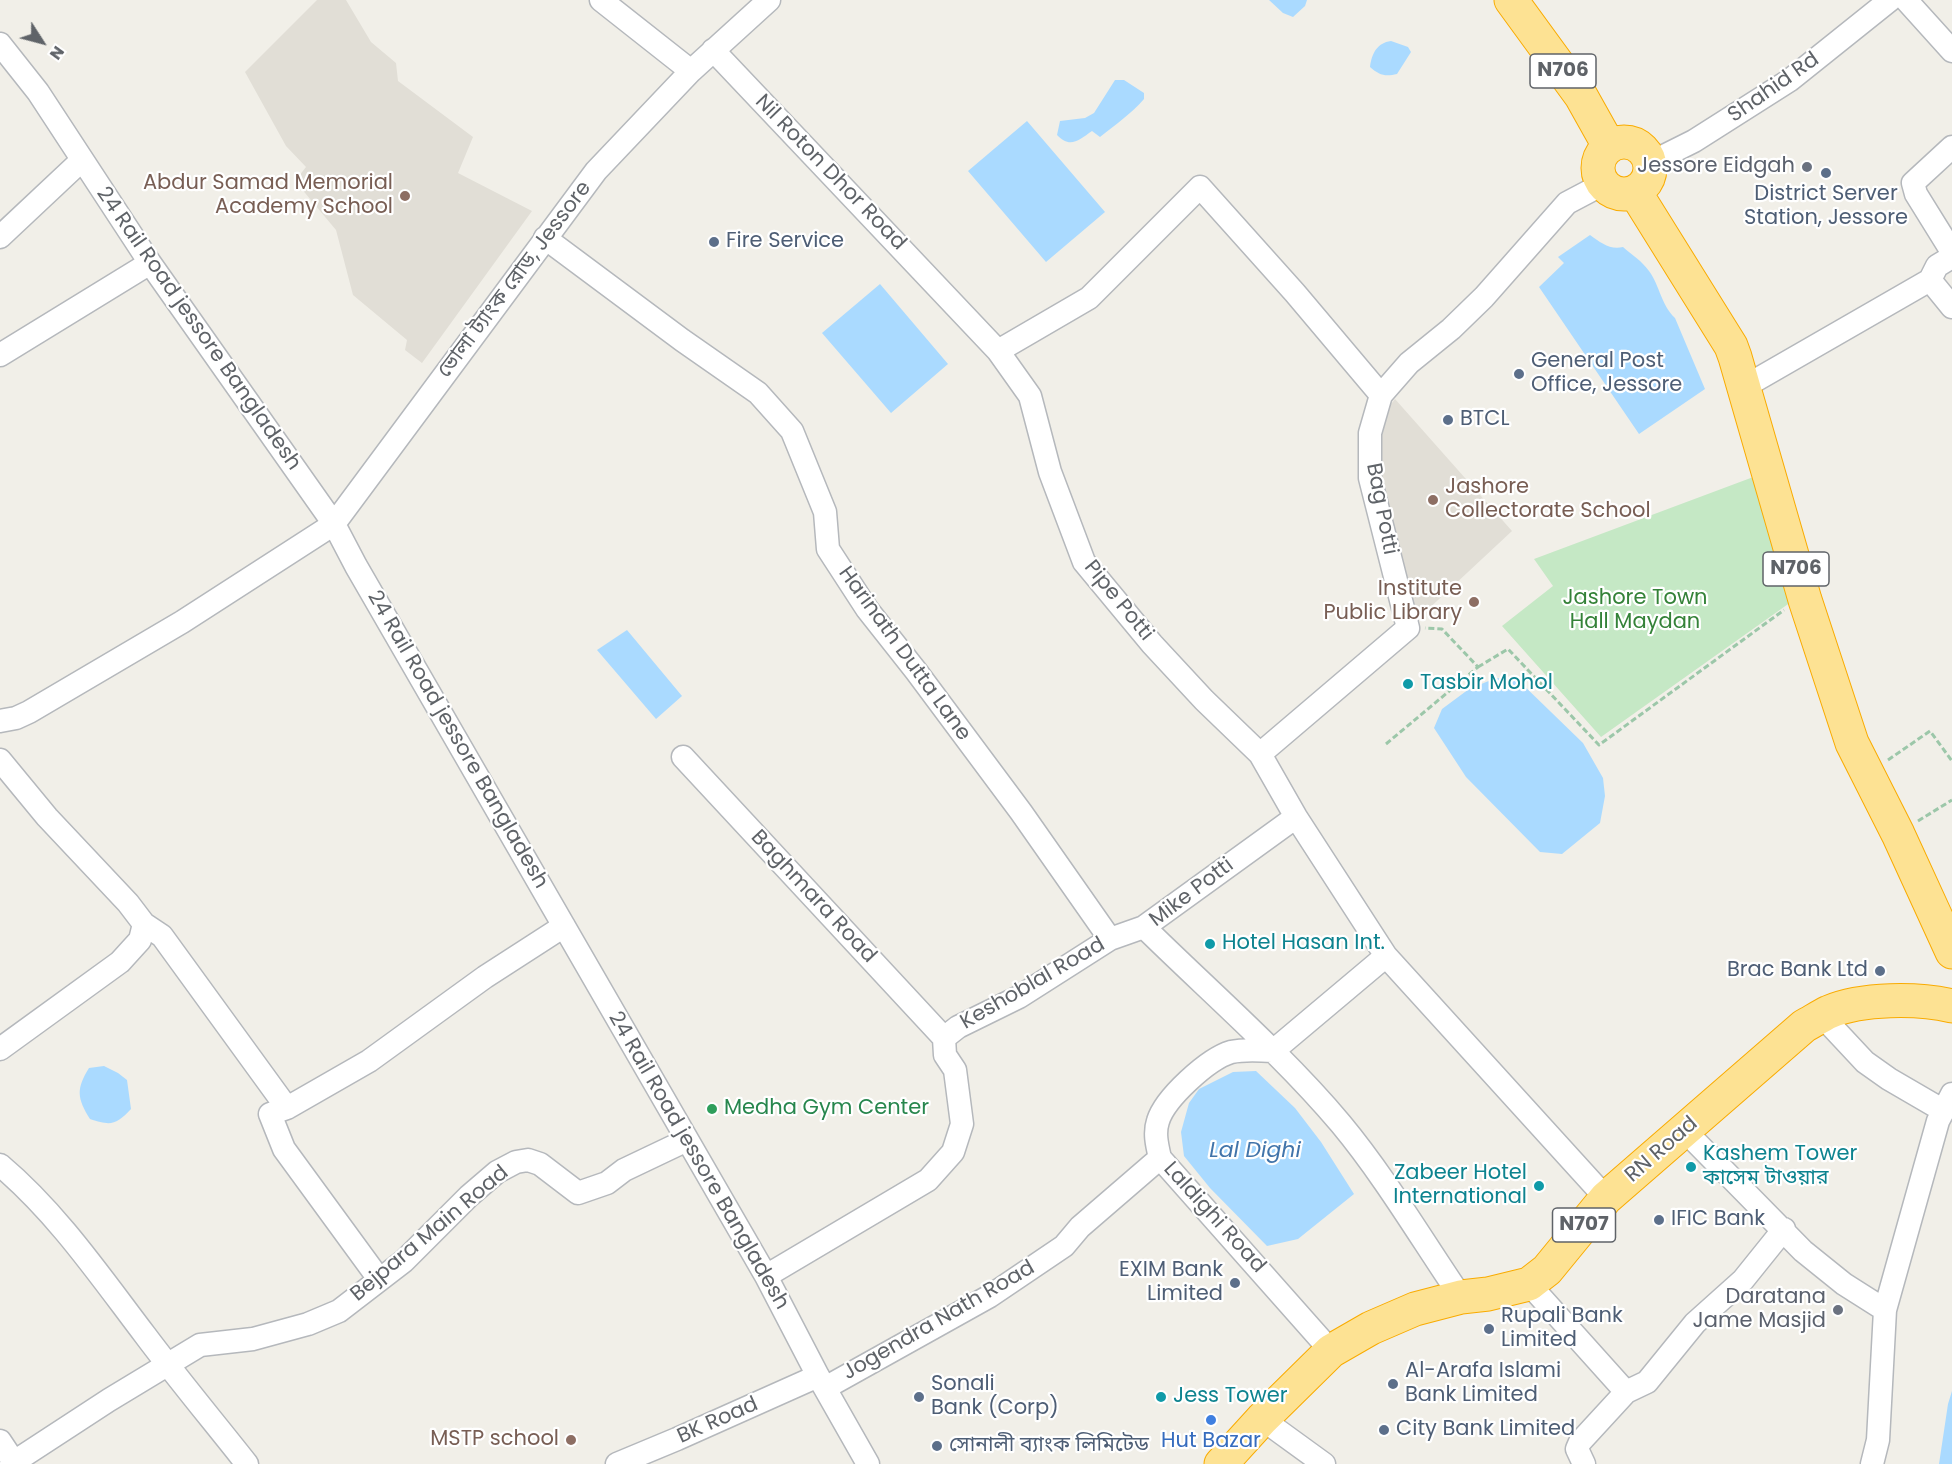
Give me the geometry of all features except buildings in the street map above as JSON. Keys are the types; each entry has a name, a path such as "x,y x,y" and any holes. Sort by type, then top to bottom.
{"highway":[{"name":"N706","path":"1511,0 1581,96 1610,146"},
{"path":"1626,141 1642,148 1650,163 1647,180 1635,192 1618,194 1610,190 1599,177 1598,168 1603,152 1610,146 1626,141"},
{"name":"N706","path":"1635,192 1731,346 1805,600 1852,743 1898,834 1952,952"},
{"name":"RN Road","path":"1221,1464 1262,1419 1331,1351 1371,1328 1415,1310 1461,1297 1488,1294 1529,1284 1547,1270 1606,1198 1804,1026 1830,1011 1858,1004 1899,1001 1952,1006"}],"street":[{"path":"601,0 691,71"},
{"path":"713,50 769,0"},
{"name":"Shahid Rd","path":"1650,163 1694,141 1790,80 1890,0"},
{"path":"1906,0 1952,51"},
{"name":"24 Rail Road jessore Bangladesh","path":"0,44 38,92 150,262 334,524 356,566 766,1276 821,1382 868,1464"},
{"name":"ভোলা ট্যাংক রোড, Jessore","path":"334,524 596,171 713,50"},
{"name":"Nil Roton Dhor Road","path":"713,50 998,351"},
{"path":"1744,387 1930,280 1937,266 1952,255 1916,194 1912,183 1952,147"},
{"path":"0,237 82,160"},
{"name":"Bag Potti","path":"1408,628 1370,477 1370,433 1381,395 1409,363 1484,297 1567,203 1604,184"},
{"path":"998,351 1089,298 1200,187 1295,292 1381,395"},
{"name":"Harinath Dutta Lane","path":"545,238 682,340 758,393 792,431 825,512 828,549 867,609 1014,803 1110,939"},
{"path":"0,356 150,262"},
{"path":"1930,280 1952,307"},
{"name":"Pipe Potti","path":"998,351 1030,396 1050,472 1084,562 1152,644 1204,700 1260,754 1296,817 1386,956 1606,1198"},
{"path":"0,721 16,718 29,712 182,622 334,524"},
{"path":"1260,754 1408,628"},
{"name":"Baghmara Road","path":"683,757 944,1038"},
{"path":"0,760 47,817 128,903 144,924 162,936 287,1108"},
{"name":"Mike Potti","path":"1273,1051 1144,927 1296,817"},
{"path":"0,1049 120,962 140,939 144,924"},
{"path":"380,1279 284,1149 270,1114 287,1108 369,1060 485,977 564,926"},
{"name":"Keshoblal Road","path":"766,1276 928,1180 953,1152 962,1124 955,1070 945,1055 944,1038 958,1027 1019,998 1110,939 1144,927"},
{"path":"1386,956 1273,1051 1341,1125 1390,1192 1461,1297"},
{"path":"1822,1016 1865,1062 1889,1078 1948,1102 1938,1121 1885,1310 1878,1440 1872,1464"},
{"name":"Laldighi Road","path":"1273,1051 1252,1050 1230,1053 1210,1063 1191,1079 1171,1100 1158,1119 1156,1136 1160,1158 1331,1351"},
{"path":"1684,1131 1784,1229 1803,1251 1844,1284 1885,1310"},
{"name":"Bejpara Main Road","path":"12,1463 166,1364 200,1345 253,1339 308,1324 339,1311 404,1261 469,1196 497,1172 516,1162 528,1160 540,1164 578,1193 607,1183 624,1170 687,1140"},
{"name":"Jogendra Nath Road","path":"821,1382 990,1296 1064,1246 1080,1227 1160,1158"},
{"path":"0,1165 24,1185 60,1224 166,1364 247,1464"},
{"path":"1584,1464 1577,1449 1580,1442 1626,1392 1647,1382 1695,1323 1743,1280 1784,1229"},
{"path":"1529,1284 1626,1392"},
{"name":"BK Road","path":"617,1464 821,1382"},
{"path":"1262,1419 1324,1464"},
{"path":"0,1441 12,1463"}],"path":[{"path":"1386,744 1478,667 1508,649 1599,745 1782,612 1805,600"},
{"path":"1408,628 1442,629 1478,667"},
{"path":"1867,774 1930,731 1952,761"},
{"path":"1898,834 1952,800"}],"shaded area":[{"name":"Abdur Samad Memorial Academy School","path":"317,0 346,0 371,42 396,63 398,81 473,137 458,173 532,211 422,363 405,350 407,340 353,295 336,230 295,181 306,167 286,146 245,72"},
{"name":"Jashore Collectorate School","path":"1395,399 1512,531 1423,614 1403,591 1376,476 1378,421"}],"green space":[{"name":"Jashore Town Hall Maydan","path":"1756,476 1798,597 1601,737 1502,626 1553,586 1534,559"}],"water":[{"path":"1269,0 1307,0 1305,6 1293,17 1283,13"},
{"path":"1391,41 1408,47 1411,52 1397,74 1382,75 1370,67 1371,62 1379,46"},
{"path":"1115,80 1124,80 1144,93 1144,99 1100,137 1092,131 1079,140 1066,142 1057,135 1060,121 1085,118 1094,113"},
{"path":"1027,121 1105,212 1046,262 968,171"},
{"path":"1590,235 1610,247 1623,247 1649,271 1670,313 1675,318 1705,389 1639,434 1539,287 1564,263 1558,257"},
{"path":"880,284 948,364 891,413 822,333"},
{"path":"627,630 682,696 656,719 597,650"},
{"path":"1496,678 1518,680 1583,743 1603,778 1605,796 1600,823 1562,854 1540,852 1466,777 1434,728 1442,709 1469,689"},
{"path":"104,1066 127,1080 131,1109 113,1123 90,1119 80,1094 82,1082 89,1068"},
{"name":"Lal Dighi","path":"1256,1071 1295,1108 1321,1142 1354,1194 1298,1239 1267,1246 1210,1188 1184,1156 1181,1132 1189,1103 1199,1089 1233,1072"},
{"path":"1952,1391 1952,1464 1939,1464 1948,1404"}],"place":[{"name":"Jessore Eidgah","path":"1807,167"},
{"name":"District Server Station, Jessore","path":"1826,173"},
{"name":"Abdur Samad Memorial Academy School","path":"405,196"},
{"name":"Fire Service","path":"714,242"},
{"name":"General Post Office, Jessore","path":"1519,374"},
{"name":"BTCL","path":"1448,420"},
{"name":"Jashore Collectorate School","path":"1433,500"},
{"name":"Institute Public Library","path":"1474,602"},
{"name":"Tasbir Mohol","path":"1408,684"},
{"name":"Hotel Hasan Int.","path":"1210,944"},
{"name":"Brac Bank Ltd","path":"1880,971"},
{"name":"Medha Gym Center","path":"712,1109"},
{"name":"Kashem Tower কাসেম টাওয়ার","path":"1691,1167"},
{"name":"Zabeer Hotel International","path":"1539,1186"},
{"name":"IFIC Bank","path":"1659,1220"},
{"name":"EXIM Bank Limited","path":"1235,1283"},
{"name":"Daratana Jame Masjid","path":"1838,1310"},
{"name":"Rupali Bank Limited","path":"1489,1329"},
{"name":"Al-Arafa Islami Bank Limited","path":"1393,1384"},
{"name":"Sonali Bank (Corp)","path":"919,1397"},
{"name":"Jess Tower","path":"1161,1397"},
{"name":"Hut Bazar","path":"1211,1420"},
{"name":"City Bank Limited","path":"1384,1430"},
{"name":"MSTP school","path":"571,1440"},
{"name":"সোনালী ব্যাংক লিমিটেড","path":"937,1446"}]}
